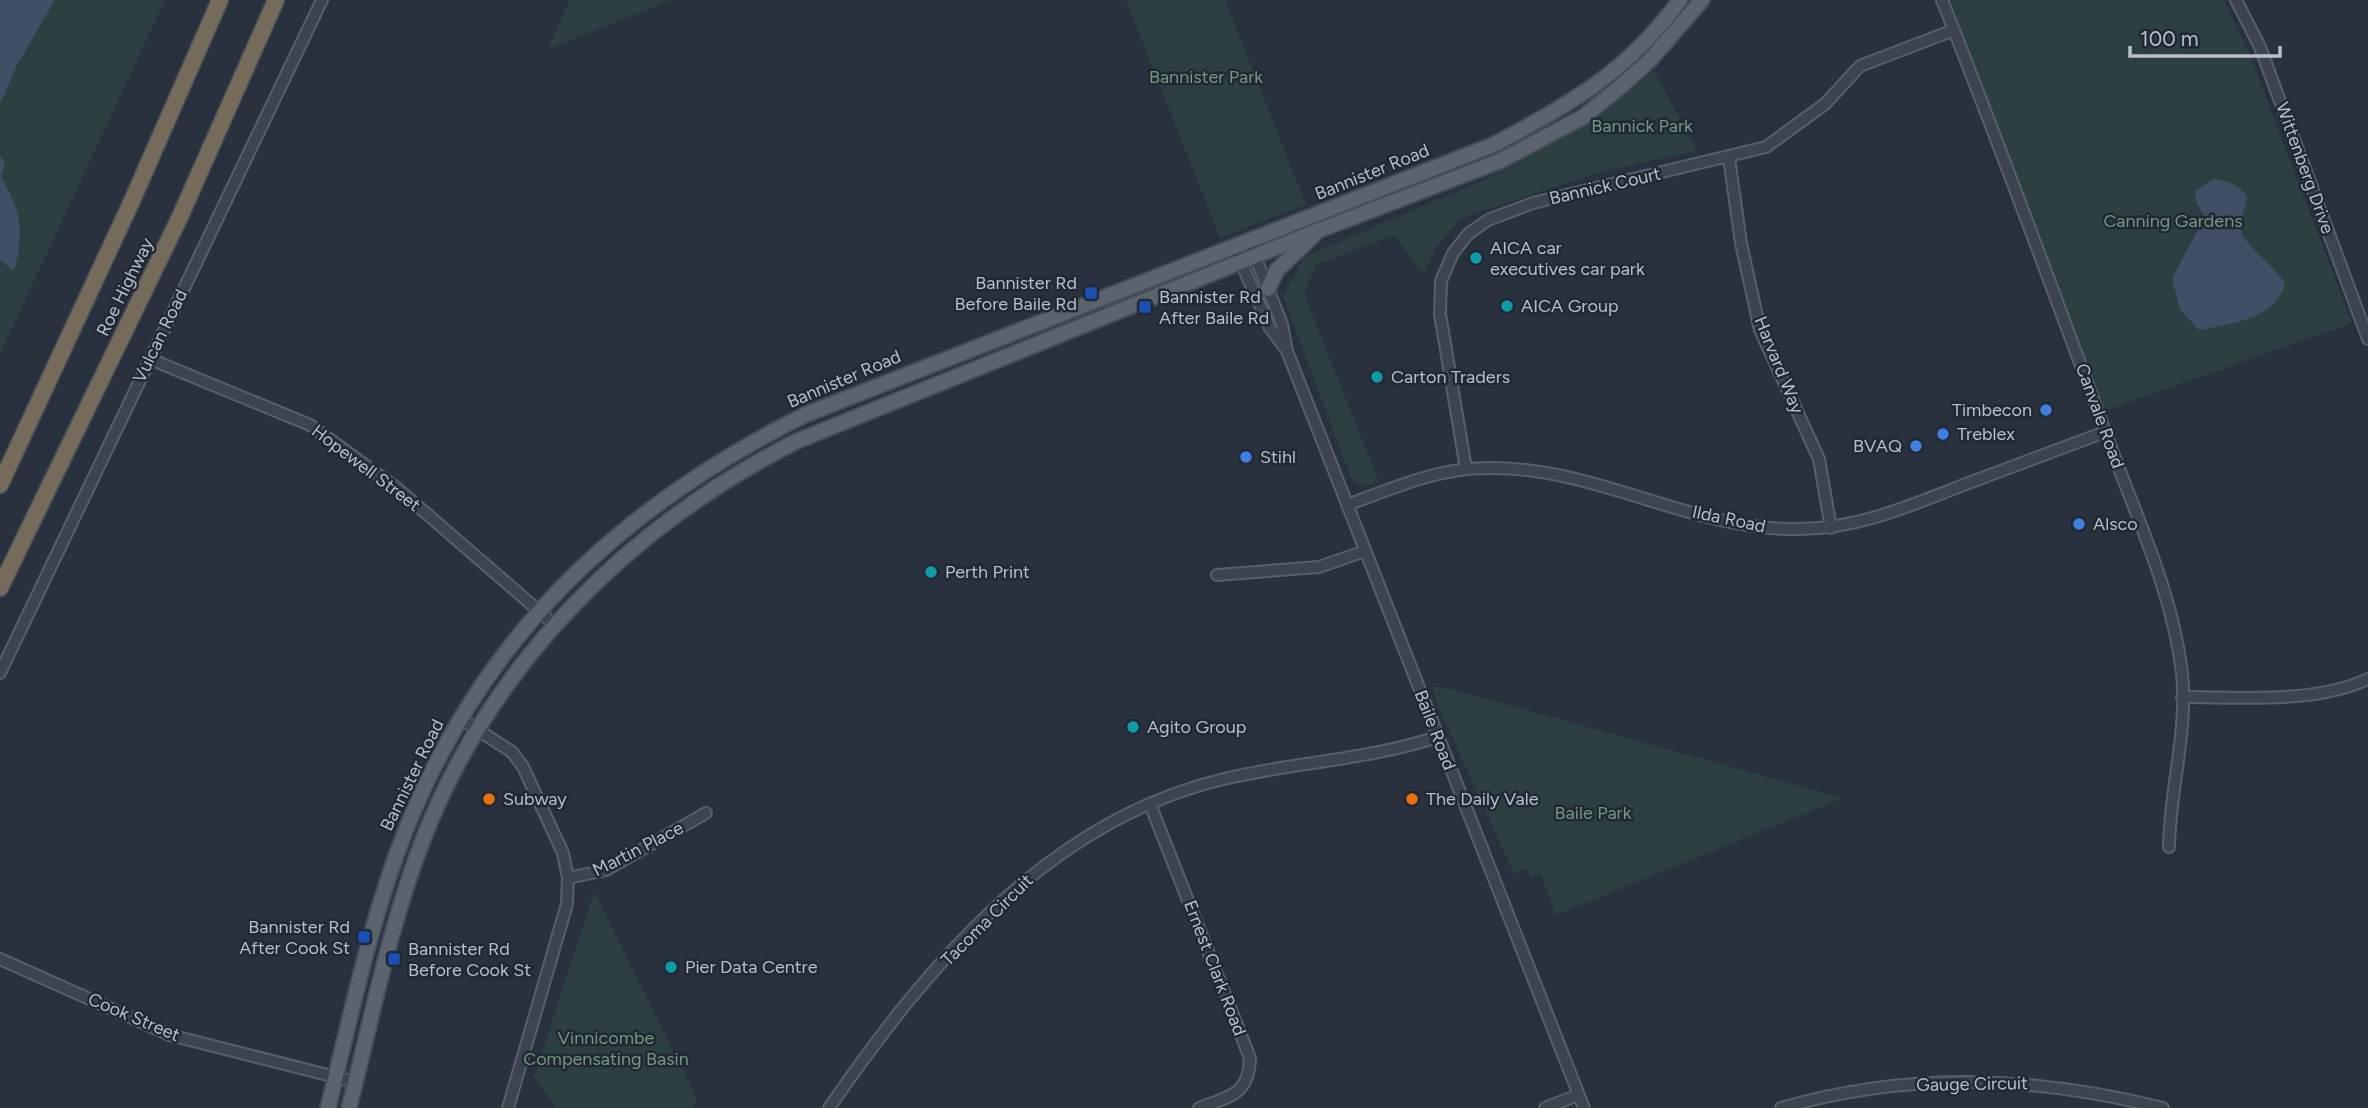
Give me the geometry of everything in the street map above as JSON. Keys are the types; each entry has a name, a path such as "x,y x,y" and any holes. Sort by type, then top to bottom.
{"highway":[{"name":"Roe Highway","path":"0,485 131,203 220,0"},
{"name":"Roe Highway","path":"0,588 179,219 276,0"}],"main road":[{"name":"Bannister Road","path":"328,1108 389,875 425,786 461,719 508,650 540,611 631,522 722,459 766,435 856,394 1493,145 1574,102 1611,75 1680,0"},
{"name":"Bannister Road","path":"349,1108 409,879 437,806 478,730 525,660 554,624 642,540 708,491 759,460 845,421 1241,264 1317,231 1500,161 1583,117 1650,60 1702,0"},
{"path":"1268,289 1277,270 1317,231"}],"street":[{"name":"Vulcan Road","path":"0,673 321,0"},
{"name":"Canvale Road","path":"1942,0 2163,587 2174,628 2182,697 2178,766 2170,810 2169,846"},
{"name":"Wittenberg Drive","path":"2236,0 2260,47 2368,339"},
{"name":"Bannick Court","path":"1466,469 1440,314 1441,281 1453,253 1468,234 1488,220 1533,203 1766,147 1825,104 1860,66 1954,30"},
{"name":"Harvard Way","path":"1728,158 1741,243 1760,330 1819,459 1830,528"},
{"name":"Baile Road","path":"1249,241 1282,324 1287,351 1584,1108"},
{"name":"Baile Road","path":"1234,247 1270,328 1287,351"},
{"name":"Hopewell Street","path":"150,359 310,425 398,489 554,624"},
{"name":"Ilda Road","path":"1347,505 1410,482 1466,469 1515,468 1557,474 1711,518 1766,528 1830,528 1893,512 2105,432"},
{"path":"1217,575 1319,568 1365,551"},
{"path":"2182,697 2309,694 2340,690 2368,679"},
{"path":"461,719 512,752 523,767 563,853 568,878 567,904 508,1108"},
{"name":"Tacoma Circuit","path":"830,1108 885,1028 985,917 1028,877 1085,836 1150,804 1222,779 1398,750 1437,737"},
{"name":"Ernest Clark Road","path":"1150,804 1250,1058 1249,1079 1237,1093 1199,1108"},
{"name":"Martin Place","path":"568,878 606,870 706,813"},
{"name":"Cook Street","path":"0,958 170,1035 355,1082"},
{"name":"Gauge Circuit","path":"1781,1108 1866,1089 1935,1082 2009,1082 2110,1095 2163,1108"},
{"path":"1545,1108 1578,1095"}],"green space":[{"path":"0,0 165,0 0,354"},
{"path":"570,0 671,0 547,50"},
{"name":"Bannister Park","path":"1126,0 1225,0 1306,205 1220,238"},
{"name":"Canning Gardens","path":"1950,0 2224,0 2249,53 2352,323 2104,411"},
{"name":"Bannick Park","path":"1654,71 1697,151 1608,170 1463,217 1437,246 1423,274 1394,235 1316,265 1304,294 1379,482 1364,486 1352,480 1283,297 1304,257 1488,178 1593,121"},
{"name":"Baile Park","path":"1432,686 1451,689 1843,798 1556,915 1540,874 1531,877 1526,869 1514,874 1437,704"},
{"name":"Vinnicombe Compensating Basin","path":"594,892 697,1099 693,1108 557,1108 534,1077"}],"water":[{"path":"0,0 55,0 17,65 0,104"},
{"path":"0,155 5,164 1,176 13,200 19,222 19,244 14,271 0,260"},
{"path":"2213,179 2232,184 2247,196 2241,226 2243,236 2285,283 2281,295 2263,312 2238,322 2199,330 2180,310 2172,278 2205,217 2196,202 2195,192"}],"place":[{"name":"AICA car executives car park","path":"1476,258"},
{"name":"Bannister Rd Before Baile Rd","path":"1091,293"},
{"name":"AICA Group","path":"1507,306"},
{"name":"Bannister Rd After Baile Rd","path":"1145,307"},
{"name":"Carton Traders","path":"1377,377"},
{"name":"Timbecon","path":"2046,410"},
{"name":"Treblex","path":"1943,434"},
{"name":"BVAQ","path":"1916,446"},
{"name":"Stihl","path":"1246,457"},
{"name":"Alsco","path":"2079,524"},
{"name":"Perth Print","path":"931,572"},
{"name":"Agito Group","path":"1133,727"},
{"name":"Subway","path":"489,799"},
{"name":"The Daily Vale","path":"1412,799"},
{"name":"Bannister Rd After Cook St","path":"364,937"},
{"name":"Bannister Rd Before Cook St","path":"394,959"},
{"name":"Pier Data Centre","path":"671,967"}]}
